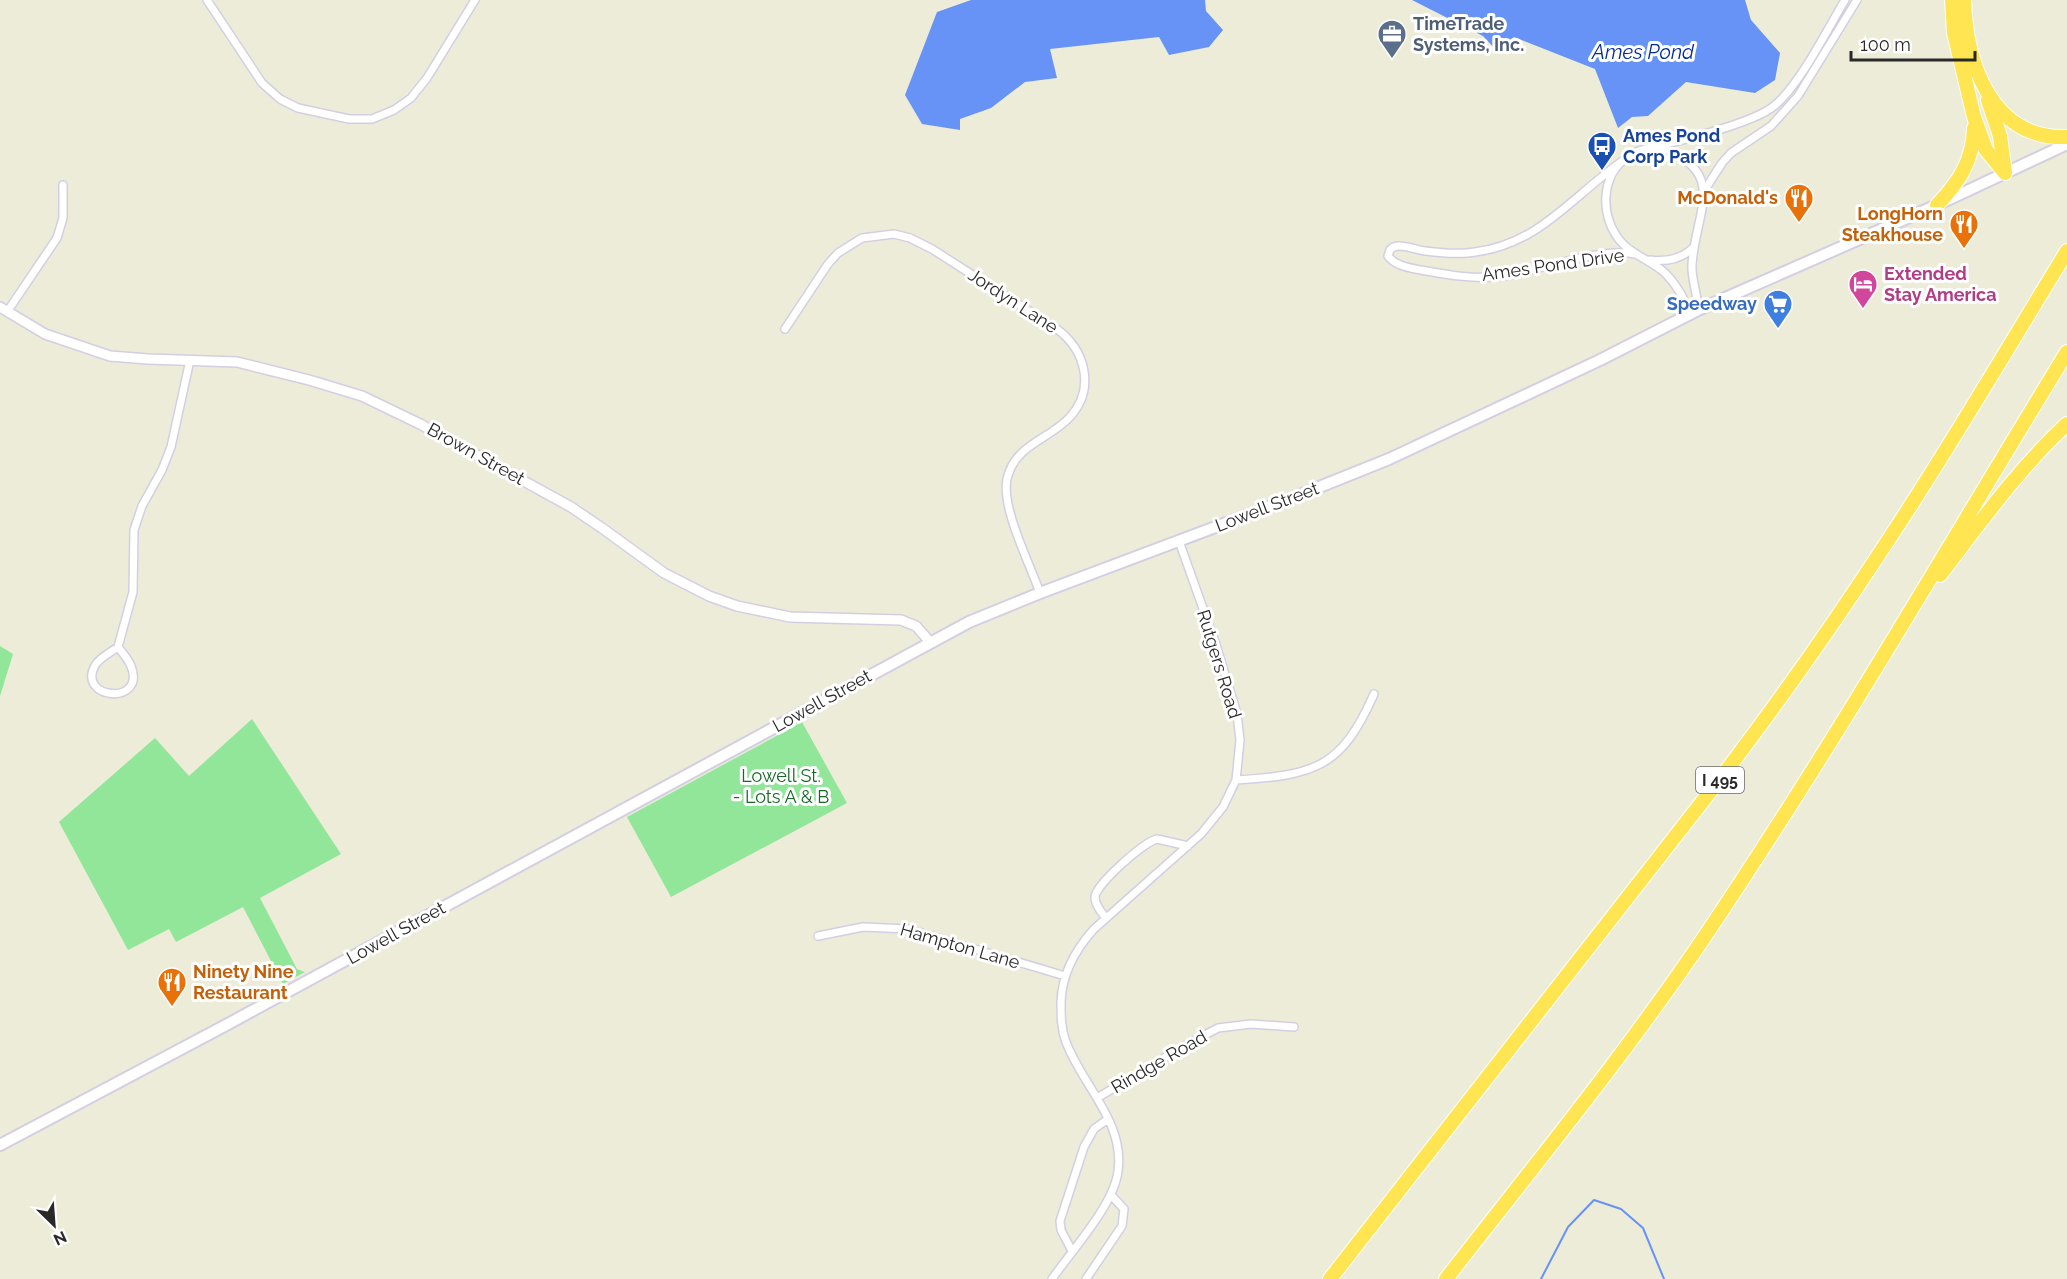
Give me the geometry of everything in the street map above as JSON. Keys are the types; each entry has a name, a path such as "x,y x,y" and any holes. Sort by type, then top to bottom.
{"highway":[{"path":"1952,0 1954,33 1974,117 1986,150 2005,173"},
{"path":"1964,0 1969,45 2000,135 2005,173"},
{"path":"1986,93 2012,120 2028,131 2043,136 2067,137"},
{"path":"1937,205 1952,190 1968,164 1972,150 1974,117"},
{"name":"I 495","path":"1330,1279 1781,698 1911,505 2067,249"},
{"path":"1446,1279 1595,1087 1701,942 1818,761 2067,352"},
{"path":"1893,637 2008,486 2067,424"}],"main road":[{"name":"Lowell Street","path":"0,1145 237,1019 930,642 990,612 1373,466 1600,360 1698,310 1937,205 2067,144"}],"street":[{"path":"207,0 262,82 280,99 298,108 349,119 372,119 394,110 411,98 427,78 475,0"},
{"name":"Ames Pond Drive","path":"1698,310 1685,302 1663,271 1644,258 1624,252 1600,255 1525,272 1485,277 1412,268 1398,264 1388,256 1390,250 1399,246 1455,253 1492,250 1509,244 1543,226 1598,178 1636,152 1754,117 1773,107 1785,96 1845,0"},
{"path":"1704,191 1731,153 1771,126 1798,96 1857,0"},
{"path":"1657,146 1689,162 1702,182 1703,213 1694,247 1692,279 1698,297 1698,310"},
{"name":"Ames Pond Drive","path":"1624,160 1610,176 1605,199 1606,211 1621,242 1635,254"},
{"path":"4,310 57,238 63,218 63,185"},
{"name":"Jordyn Lane","path":"785,329 828,264 838,253 862,238 894,234 910,237 932,249 1057,329 1072,342 1081,356 1085,372 1084,389 1080,402 1070,417 1017,456 1007,483 1009,507 1040,593"},
{"name":"Ames Pond Drive","path":"1644,258 1659,261 1677,258 1694,247"},
{"name":"Brown Street","path":"4,310 45,334 110,356 247,363 348,390 380,404 531,484 602,528 664,573 709,596 737,606 790,616 901,620 916,626 930,642"},
{"path":"118,647 129,662 133,675 129,688 117,695 110,695 98,689 93,678 93,671 99,660 118,647 133,592 134,530 142,506 162,470 171,447 190,360"},
{"name":"Rutgers Road","path":"1052,1279 1111,1195 1117,1178 1119,1159 1116,1140 1108,1119 1074,1059 1064,1035 1061,1016 1065,976 1078,947 1106,918 1188,846 1223,807 1236,780 1240,740 1237,714 1179,541"},
{"path":"1236,780 1299,773 1323,764 1336,754 1362,721 1374,694"},
{"path":"1106,918 1096,902 1097,889 1137,852 1149,842 1157,839 1188,846"},
{"name":"Hampton Lane","path":"818,936 863,927 908,929 1065,976"},
{"name":"Rindge Road","path":"1097,1098 1218,1028 1251,1024 1294,1027"},
{"path":"1072,1251 1061,1230 1060,1221 1084,1147 1094,1130 1108,1119"},
{"path":"1086,1279 1122,1226 1124,1209 1111,1195"}],"green space":[{"path":"0,646 13,654 0,696"},
{"path":"252,719 341,854 260,898 297,969 305,972 283,984 243,907 176,942 169,929 128,950 59,822 155,738 189,776"},
{"name":"Lowell St. - Lots A & B","path":"802,722 847,803 671,897 627,817"}],"water":[{"path":"971,0 1205,0 1206,11 1223,30 1209,47 1169,55 1159,37 1050,49 1057,78 1025,82 991,108 960,119 960,130 922,124 905,95 937,12"},
{"name":"Ames Pond","path":"1412,0 1745,0 1751,20 1780,53 1775,80 1755,93 1686,82 1648,116 1632,117 1618,128 1595,69 1514,37 1497,51 1483,36"}],"waterway":[{"path":"1541,1279 1568,1227 1594,1200 1621,1209 1643,1228 1664,1279"}],"place":[{"name":"TimeTrade Systems, Inc.","path":"1392,60"},
{"name":"Ames Pond Corp Park","path":"1602,172"},
{"name":"McDonald's","path":"1799,224"},
{"name":"LongHorn Steakhouse","path":"1964,250"},
{"name":"Extended Stay America","path":"1863,310"},
{"name":"Speedway","path":"1778,330"},
{"name":"Ninety Nine Restaurant","path":"172,1008"}]}
